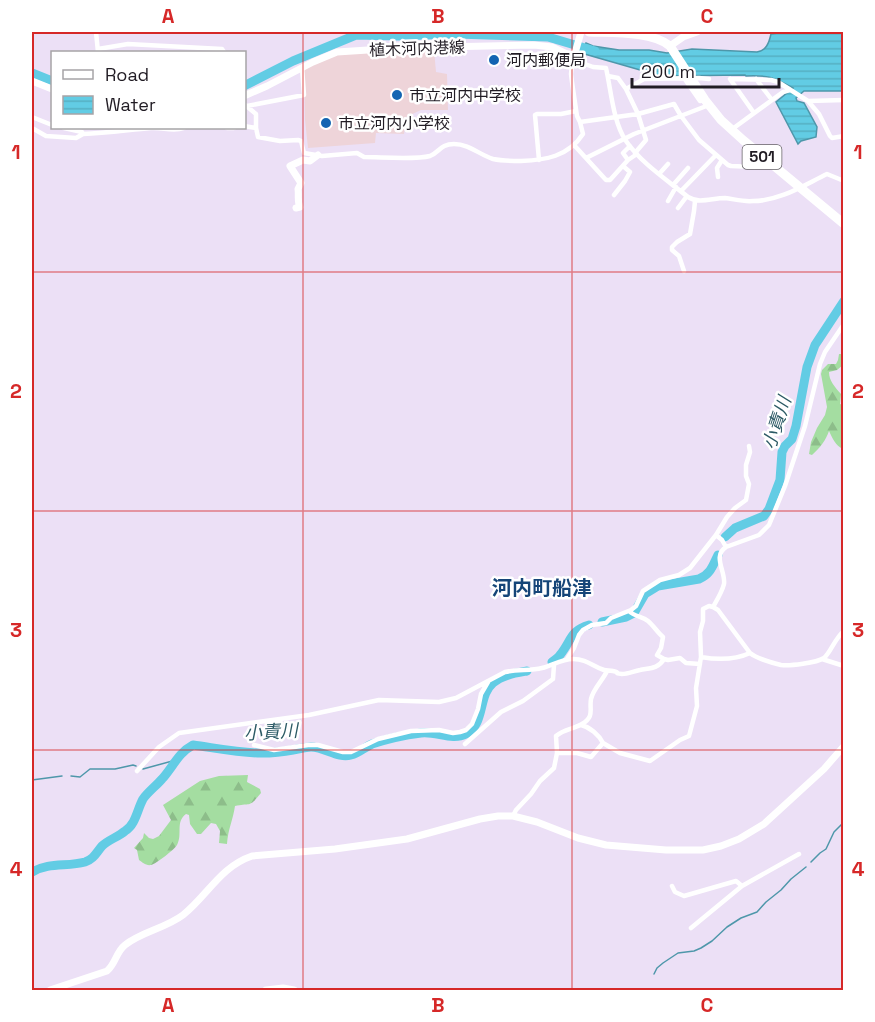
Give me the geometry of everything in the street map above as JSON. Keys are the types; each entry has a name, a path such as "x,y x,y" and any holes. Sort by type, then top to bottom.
{"highway":[{"path":"589,32 650,36 663,40 671,49"},
{"name":"501","path":"671,49 688,79 731,130 843,222"}],"street":[{"path":"96,32 98,51 128,44 222,49 223,51"},
{"path":"671,49 683,37 697,32"},
{"path":"246,105 256,114 258,137 280,141 301,141 304,153 318,155 357,153 364,157 416,158 431,155 445,145 454,144 505,161 539,160 555,156 574,145 582,134 571,74 580,34"},
{"name":"植木河内港線","path":"246,95 337,52 399,48 545,45 575,56"},
{"path":"575,56 593,67 605,68 616,117 625,139 636,153 659,174 694,201 725,198 753,201 771,199 827,174 843,181"},
{"path":"246,105 304,94 302,68"},
{"path":"574,145 606,180 610,180 646,140 638,114 626,89 618,78 608,76"},
{"path":"626,89 644,79 709,79"},
{"path":"754,113 730,79 778,82 805,99 819,114 832,138 843,136"},
{"path":"756,79 772,100"},
{"path":"32,81 51,89"},
{"path":"731,130 783,92 790,90"},
{"path":"805,99 843,100"},
{"path":"586,158 707,102"},
{"path":"580,122 638,114 674,104 699,140 731,166 755,167 767,161"},
{"path":"539,160 535,115 576,111"},
{"path":"32,117 51,125"},
{"path":"246,126 256,128"},
{"path":"32,128 45,136 76,138 83,134 131,129"},
{"path":"74,129 83,134"},
{"path":"162,129 176,129"},
{"path":"628,160 623,153 630,146"},
{"path":"296,208 300,207 298,189 301,183 290,166 303,160 310,161 318,155"},
{"path":"677,188 716,155"},
{"path":"718,177 717,168 722,160"},
{"path":"659,174 668,164"},
{"path":"614,195 626,181 630,172 623,165"},
{"path":"668,201 688,168"},
{"path":"678,208 687,196"},
{"path":"684,271 679,256 672,250 672,247 690,234 694,201"},
{"path":"713,607 724,582 721,573 720,553 722,549 759,535 769,525 805,426 820,364 843,324"},
{"path":"567,659 583,630 631,613 643,591 660,580 679,575 690,568 727,517 746,500 749,484 746,476 749,446"},
{"path":"716,535 726,547"},
{"path":"581,725 586,726 600,737 603,743 620,753 650,761 689,736 697,706 696,688 701,657 700,632 703,609 709,606 718,610 750,653 755,657 782,665 822,659 843,631"},
{"path":"631,613 651,623 657,633 663,637 657,655 664,659 680,658 686,663 700,664"},
{"path":"701,657 715,660 730,659 750,653"},
{"path":"137,771 159,747 179,733 309,715 379,700 448,701 506,672 554,665 567,659 583,659 607,671 612,670 625,674 652,669 661,664 664,659"},
{"path":"822,659 843,666"},
{"path":"465,744 501,712 553,679 554,665"},
{"path":"513,816 540,781 554,768 557,753 556,736 562,731 581,725 590,716 591,699 607,671"},
{"path":"254,745 274,750 318,745 351,752 378,739 411,731 439,730 453,733 466,730 473,726 480,694 490,680"},
{"path":"473,726 482,730"},
{"path":"557,753 578,753 591,757 603,743"},
{"path":"50,990 107,971 112,966 118,952 126,944 183,915 225,871 242,859 264,854 386,843 498,816 513,816 537,822 598,843 666,850 704,850 739,839 764,824 824,769 843,746"},
{"path":"690,928 742,886 800,854"},
{"path":"672,886 675,892 684,896 736,881 742,886"},
{"path":"266,990 284,988 294,990"}],"shaded area":[{"path":"434,50 436,72 447,74 448,110 421,110 406,117 404,134 376,133 375,143 308,148 304,69 332,56 343,54"}],"green space":[{"path":"839,354 843,358 843,365 829,372 829,375 841,394 843,449 836,444 829,431 822,444 812,455 809,454 811,442 827,407 822,370 828,364 836,364"},
{"path":"248,775 247,782 260,789 261,793 249,804 235,806 227,844 219,843 220,831 216,824 211,823 201,834 197,834 190,824 189,815 186,814 180,824 179,841 173,850 151,865 139,860 137,850 134,848 143,838 144,833 153,839 159,836 171,820 163,805 200,781 219,776"}],"water":[{"path":"843,32 843,91 804,91 796,98 797,101 804,103 817,127 816,137 798,144 776,102 793,88 775,79 745,75 661,76 581,53 586,43 619,50 649,50 667,53 692,49 757,52 767,46 771,34"}],"waterway":[{"path":"246,85 293,61 356,35 456,34 548,37 595,51"},
{"path":"32,73 51,81"},
{"name":"小責川","path":"725,537 735,528 764,516 769,509 780,480 782,452 792,439 796,426 807,367 815,345 844,301"},
{"name":"小責川","path":"602,622 634,613 645,594 658,586 703,577 711,569 718,555"},
{"name":"小責川","path":"552,662 559,656 574,633 589,625"},
{"name":"小責川","path":"32,872 45,867 85,862 91,859 104,844 129,828 143,799 180,756 193,745 261,753 311,747 346,756 357,753 372,744 409,735 427,733 461,736 472,730 476,724 485,695 493,683 505,676 527,671"},
{"path":"143,769 176,760"},
{"path":"71,776 80,777 90,769 136,766"},
{"path":"32,780 62,776"},
{"path":"811,862 826,849 834,832 844,822"},
{"path":"654,974 657,968 678,953 701,948 727,927 757,912 806,867"}],"place":[{"name":"河内郵便局","path":"494,60"},
{"name":"市立河内中学校","path":"397,95"},
{"name":"市立河内小学校","path":"326,123"}],"district":[{"name":"河内町船津","path":"542,588"}]}
